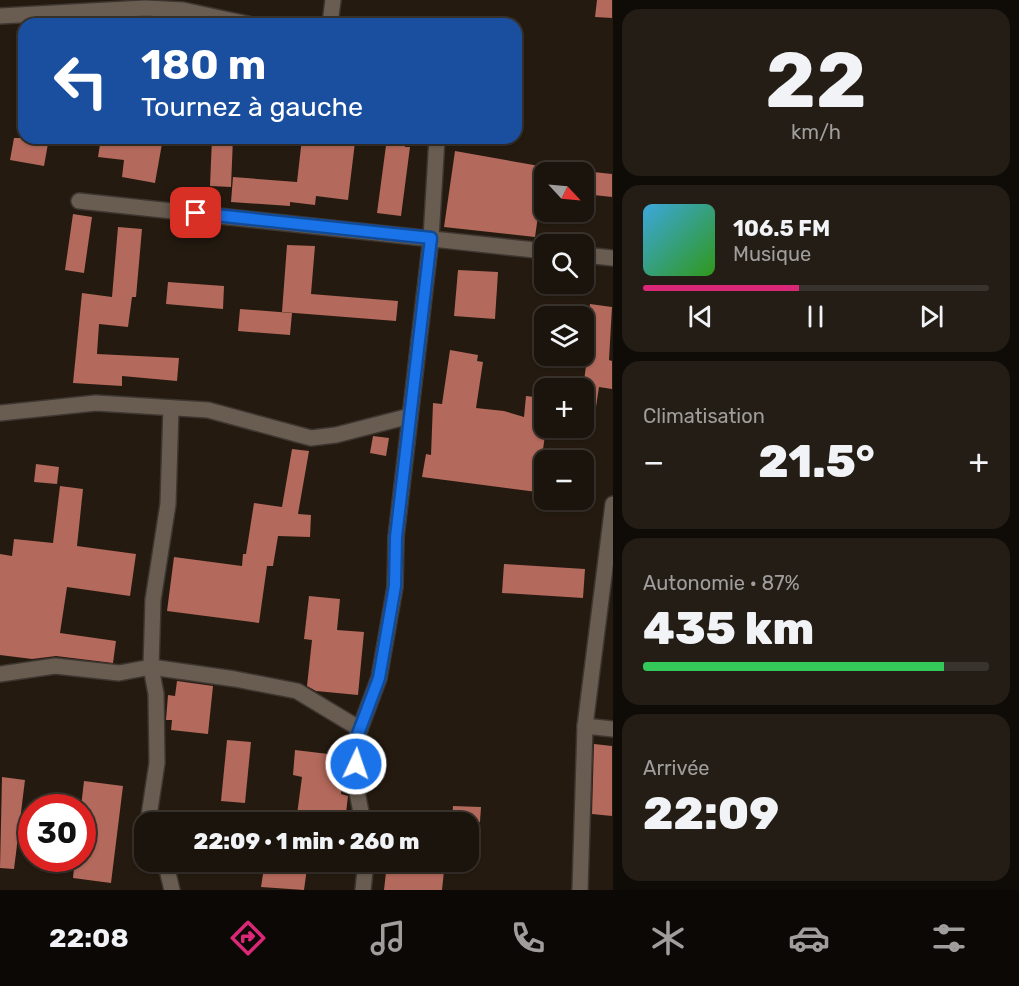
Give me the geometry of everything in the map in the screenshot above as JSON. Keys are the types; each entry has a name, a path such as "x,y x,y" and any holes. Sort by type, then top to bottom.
{"street":[{"path":"331,18 333,0"},
{"path":"0,16 154,9 183,10 220,18"},
{"path":"361,812 356,787 355,742 379,678 395,586 396,537 431,238 437,144"},
{"path":"79,201 534,250"},
{"path":"594,256 612,258"},
{"path":"0,413 96,403 208,410 311,438 336,435 410,417"},
{"path":"150,812 157,763 156,694 151,667 153,600 168,504 171,408"},
{"path":"580,890 585,726 612,504"},
{"path":"0,674 55,666 119,673 151,667 235,679 297,691 360,729"},
{"path":"585,726 612,729"},
{"path":"168,872 172,890"},
{"path":"363,890 365,872"}],"building":[{"path":"597,0 612,0 612,18 595,17"},
{"path":"14,138 18,138 18,144 48,144 44,166 10,160"},
{"path":"100,144 162,144 155,183 122,177 124,160 98,157"},
{"path":"212,144 233,144 231,187 210,186"},
{"path":"301,144 355,144 348,200 316,196 315,205 290,202 290,206 231,202 233,177 297,182"},
{"path":"386,144 405,144 405,147 410,147 401,216 377,213"},
{"path":"455,151 534,165 534,222 537,222 534,237 444,227"},
{"path":"594,172 612,174 612,197 594,195"},
{"path":"73,214 92,217 84,273 65,270"},
{"path":"118,227 142,229 136,297 132,297 128,327 99,324 97,354 179,358 177,381 122,376 122,386 73,383 82,293 112,297"},
{"path":"287,245 315,246 311,294 398,301 396,321 282,312"},
{"path":"458,270 498,272 495,319 454,316"},
{"path":"168,282 224,286 223,309 166,304"},
{"path":"590,304 612,307 609,360 612,361 612,389 599,387 594,420 594,378 584,378 586,366 594,366 594,306 590,306"},
{"path":"240,309 292,313 290,335 238,331"},
{"path":"450,350 478,355 477,361 483,362 476,408 504,411 524,417 526,396 534,397 534,438 545,438 543,450 534,450 534,492 422,477 426,454 431,455 433,403 442,404"},
{"path":"373,436 389,438 386,456 370,453"},
{"path":"292,449 309,451 298,514 311,515 310,537 278,536 273,566 267,566 259,623 167,611 174,557 242,566 254,503 282,507"},
{"path":"36,464 59,467 57,484 34,482"},
{"path":"60,486 83,489 77,546 136,554 130,596 67,587 60,633 116,641 113,663 56,656 32,659 0,655 0,554 12,556 14,539 53,543"},
{"path":"504,564 585,569 583,598 502,593"},
{"path":"309,596 340,599 337,630 364,632 358,695 316,691 307,686 312,640 304,639"},
{"path":"177,681 213,686 208,734 171,730 172,720 166,720 168,695 175,696"},
{"path":"227,740 251,742 245,803 221,801"},
{"path":"594,744 612,746 612,816 592,814"},
{"path":"295,750 345,756 341,794 348,796 346,812 297,812 302,777 293,775"},
{"path":"2,777 25,780 23,794 18,794 18,837 14,869 0,868"},
{"path":"84,781 123,786 111,883 73,878 74,872 96,872 96,794 82,794"},
{"path":"453,806 481,807 480,822 479,812 453,812"},
{"path":"263,872 306,872 304,890 261,887"},
{"path":"386,872 444,872 442,890 384,890"}],"route":[{"path":"196,213 431,238 396,537 395,586 379,678 355,742 356,764"}]}
